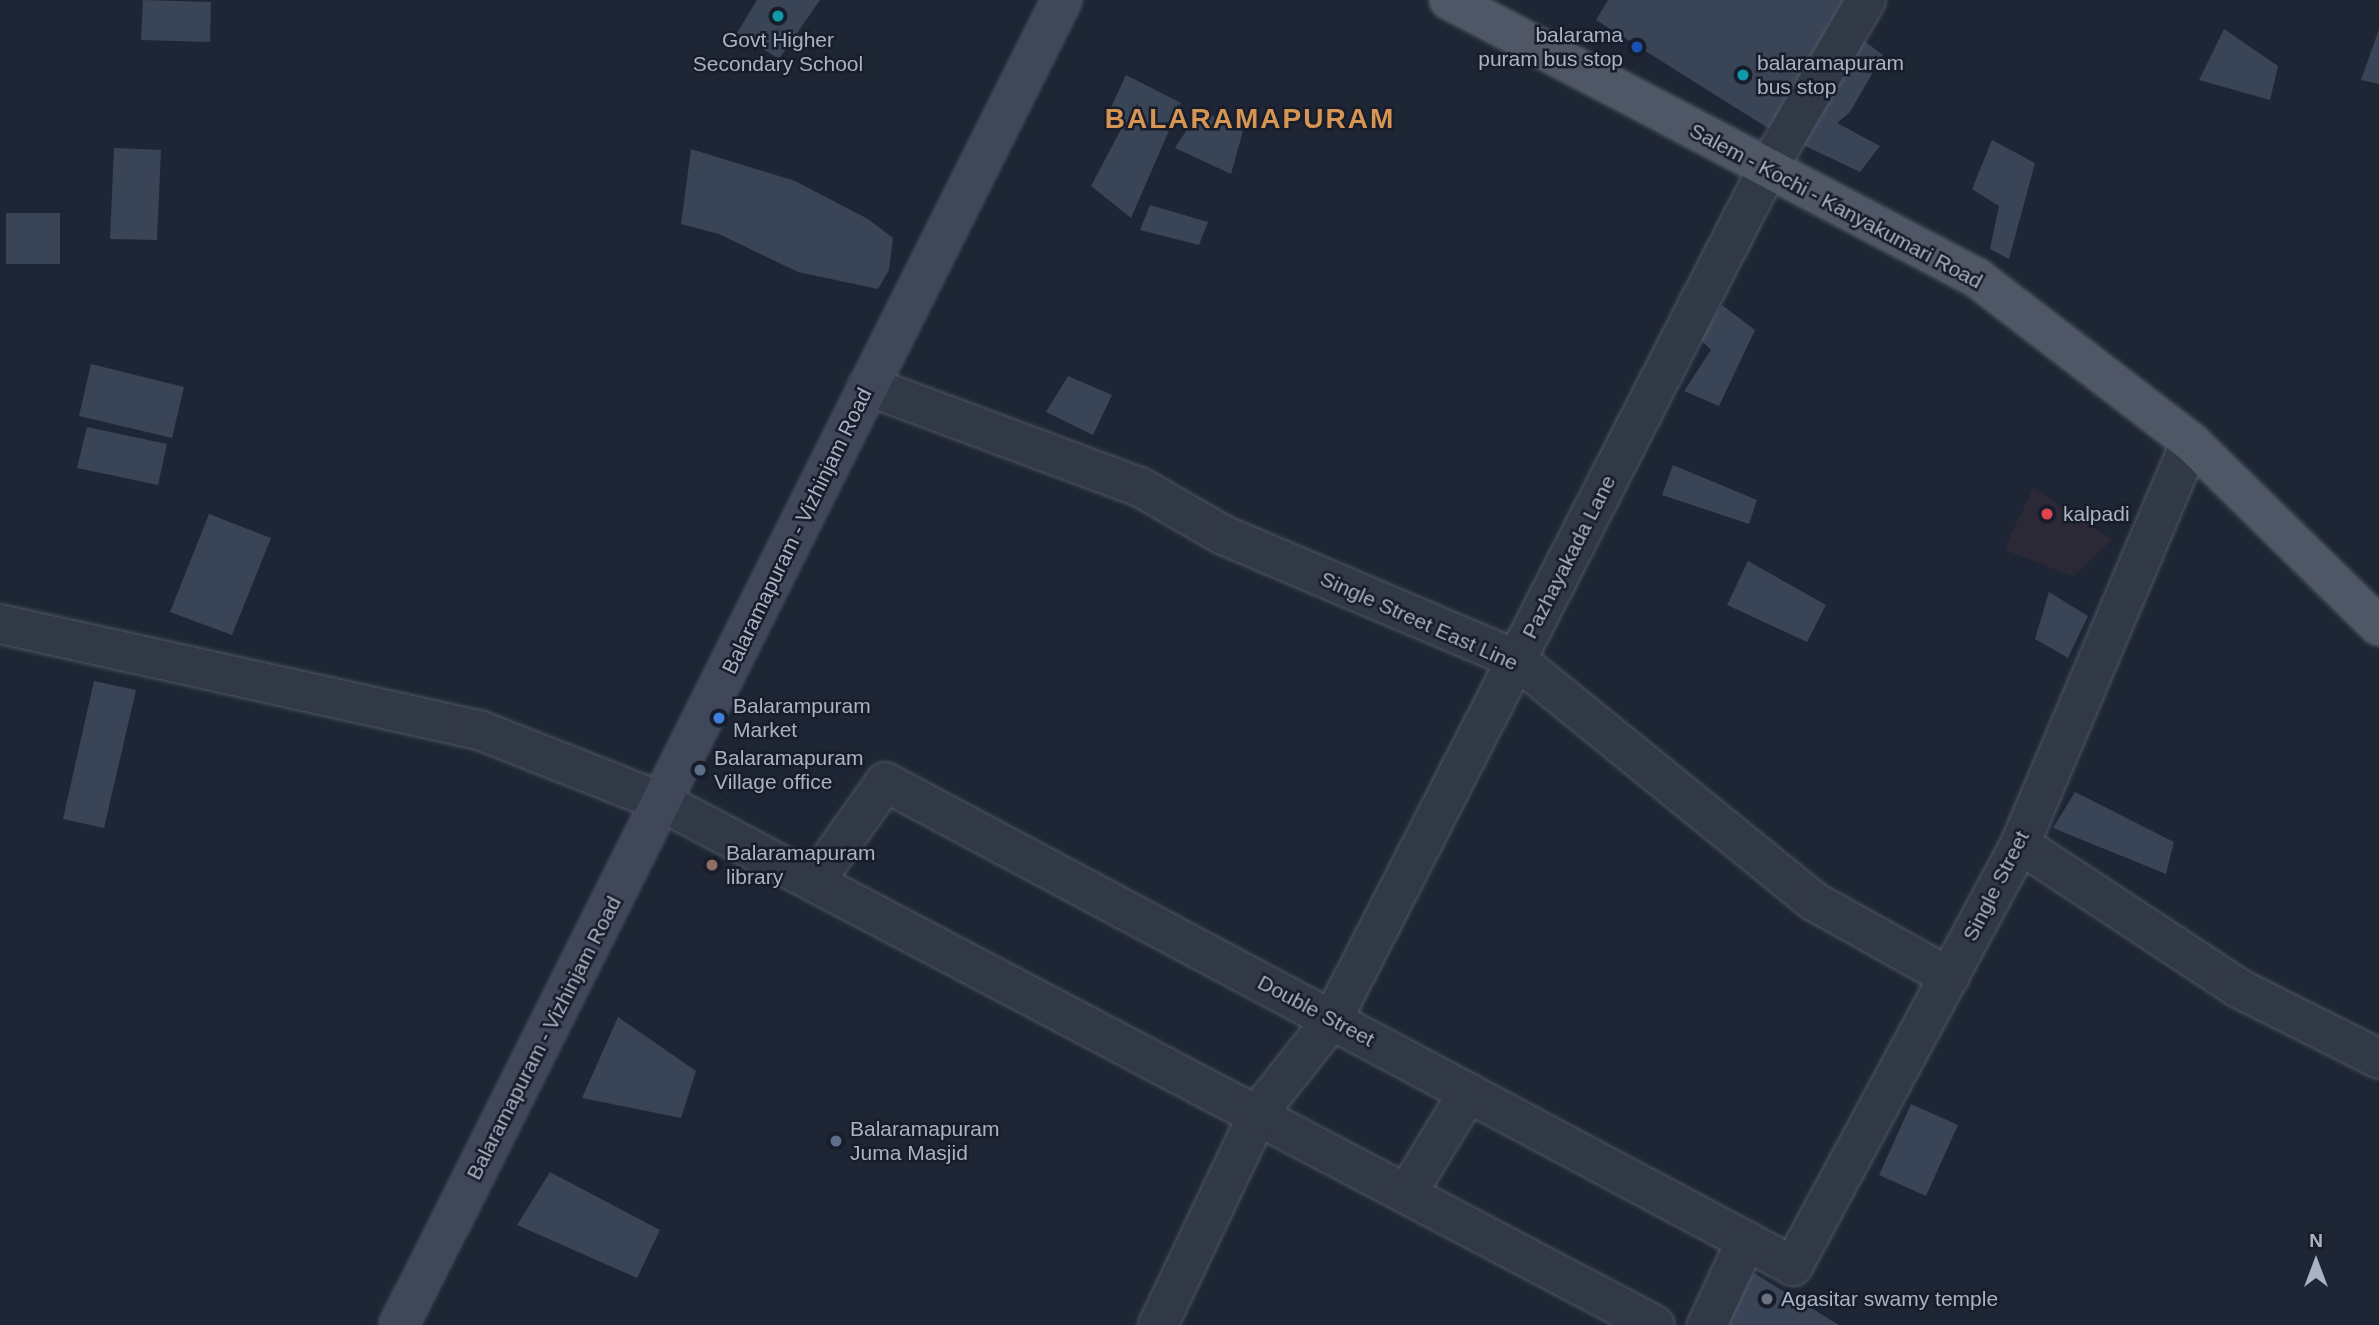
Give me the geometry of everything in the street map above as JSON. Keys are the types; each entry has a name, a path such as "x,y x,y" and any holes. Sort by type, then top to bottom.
{"main road":[{"name":"Balaramapuram - Vizhinjam Road","path":"400,1325 1062,0"},
{"name":"Salem - Kochi - Kanyakumari Road","path":"1449,0 1977,278 2191,443 2379,626"}],"street":[{"name":"Pazhayakada Lane","path":"1158,1325 1259,1112 1332,1020 1768,168 1866,0"},
{"name":"Single Street East Line","path":"868,386 1140,487 1223,535 1517,660 1815,902 1949,977"},
{"name":"Single Street","path":"1746,1241 1793,1266 2020,844 2191,443"},
{"path":"0,624 480,730 662,802 1409,1191 1655,1325"},
{"name":"Double Street","path":"816,881 885,782 1746,1241"},
{"path":"2020,844 2238,988 2379,1059"},
{"path":"1409,1191 1468,1093"},
{"path":"1707,1325 1746,1241"}],"shaded area":[{"name":"kalpadi","path":"2033,488 2112,540 2073,576 2004,550"}],"building":[{"path":"143,0 211,2 210,42 141,40"},
{"name":"Govt Higher Secondary School","path":"757,0 820,0 779,59 737,33"},
{"name":"balaramapuram bus stop","path":"1608,0 1843,0 1771,130 1596,20"},
{"path":"2224,29 2278,66 2270,100 2199,80"},
{"path":"2379,29 2379,84 2361,80"},
{"path":"1856,35 1883,55 1850,112 1837,123 1880,146 1860,172 1799,143"},
{"path":"1126,75 1181,103 1131,218 1091,186 1126,120 1107,116"},
{"path":"1200,109 1243,131 1231,174 1175,148"},
{"path":"1992,140 2035,163 2009,259 1990,249 1999,206 1972,189"},
{"path":"114,148 161,150 157,240 110,239"},
{"path":"691,149 795,181 868,219 893,238 889,270 878,289 798,272 719,234 681,224"},
{"path":"1150,205 1208,222 1199,245 1140,230"},
{"path":"6,213 60,213 60,264 6,264"},
{"path":"1722,305 1755,330 1719,406 1684,391 1711,350 1700,339"},
{"path":"91,364 184,387 172,438 79,416"},
{"path":"1068,376 1112,395 1093,435 1046,412"},
{"path":"87,427 167,444 158,485 77,468"},
{"path":"1673,465 1757,500 1749,524 1662,495"},
{"path":"209,514 271,538 232,635 170,612"},
{"path":"1748,561 1826,605 1807,642 1727,605"},
{"path":"2049,592 2088,616 2068,658 2035,639"},
{"path":"94,681 136,690 104,828 63,819"},
{"path":"2075,792 2174,842 2166,874 2053,828"},
{"path":"618,1017 696,1071 681,1118 582,1098"},
{"path":"1911,1104 1958,1125 1926,1196 1879,1175"},
{"path":"550,1172 660,1230 637,1278 517,1225"},
{"name":"Agasitar swamy temple","path":"1754,1273 1839,1325 1722,1325"}],"place":[{"name":"Govt Higher Secondary School","path":"778,16"},
{"name":"balarama puram bus stop","path":"1637,47"},
{"name":"balaramapuram bus stop","path":"1743,75"},
{"name":"kalpadi","path":"2047,514"},
{"name":"Balarampuram Market","path":"719,718"},
{"name":"Balaramapuram Village office","path":"700,770"},
{"name":"Balaramapuram library","path":"712,865"},
{"name":"Balaramapuram Juma Masjid","path":"836,1141"},
{"name":"Agasitar swamy temple","path":"1767,1299"}],"district":[{"name":"BALARAMAPURAM","path":"1250,119"}]}
